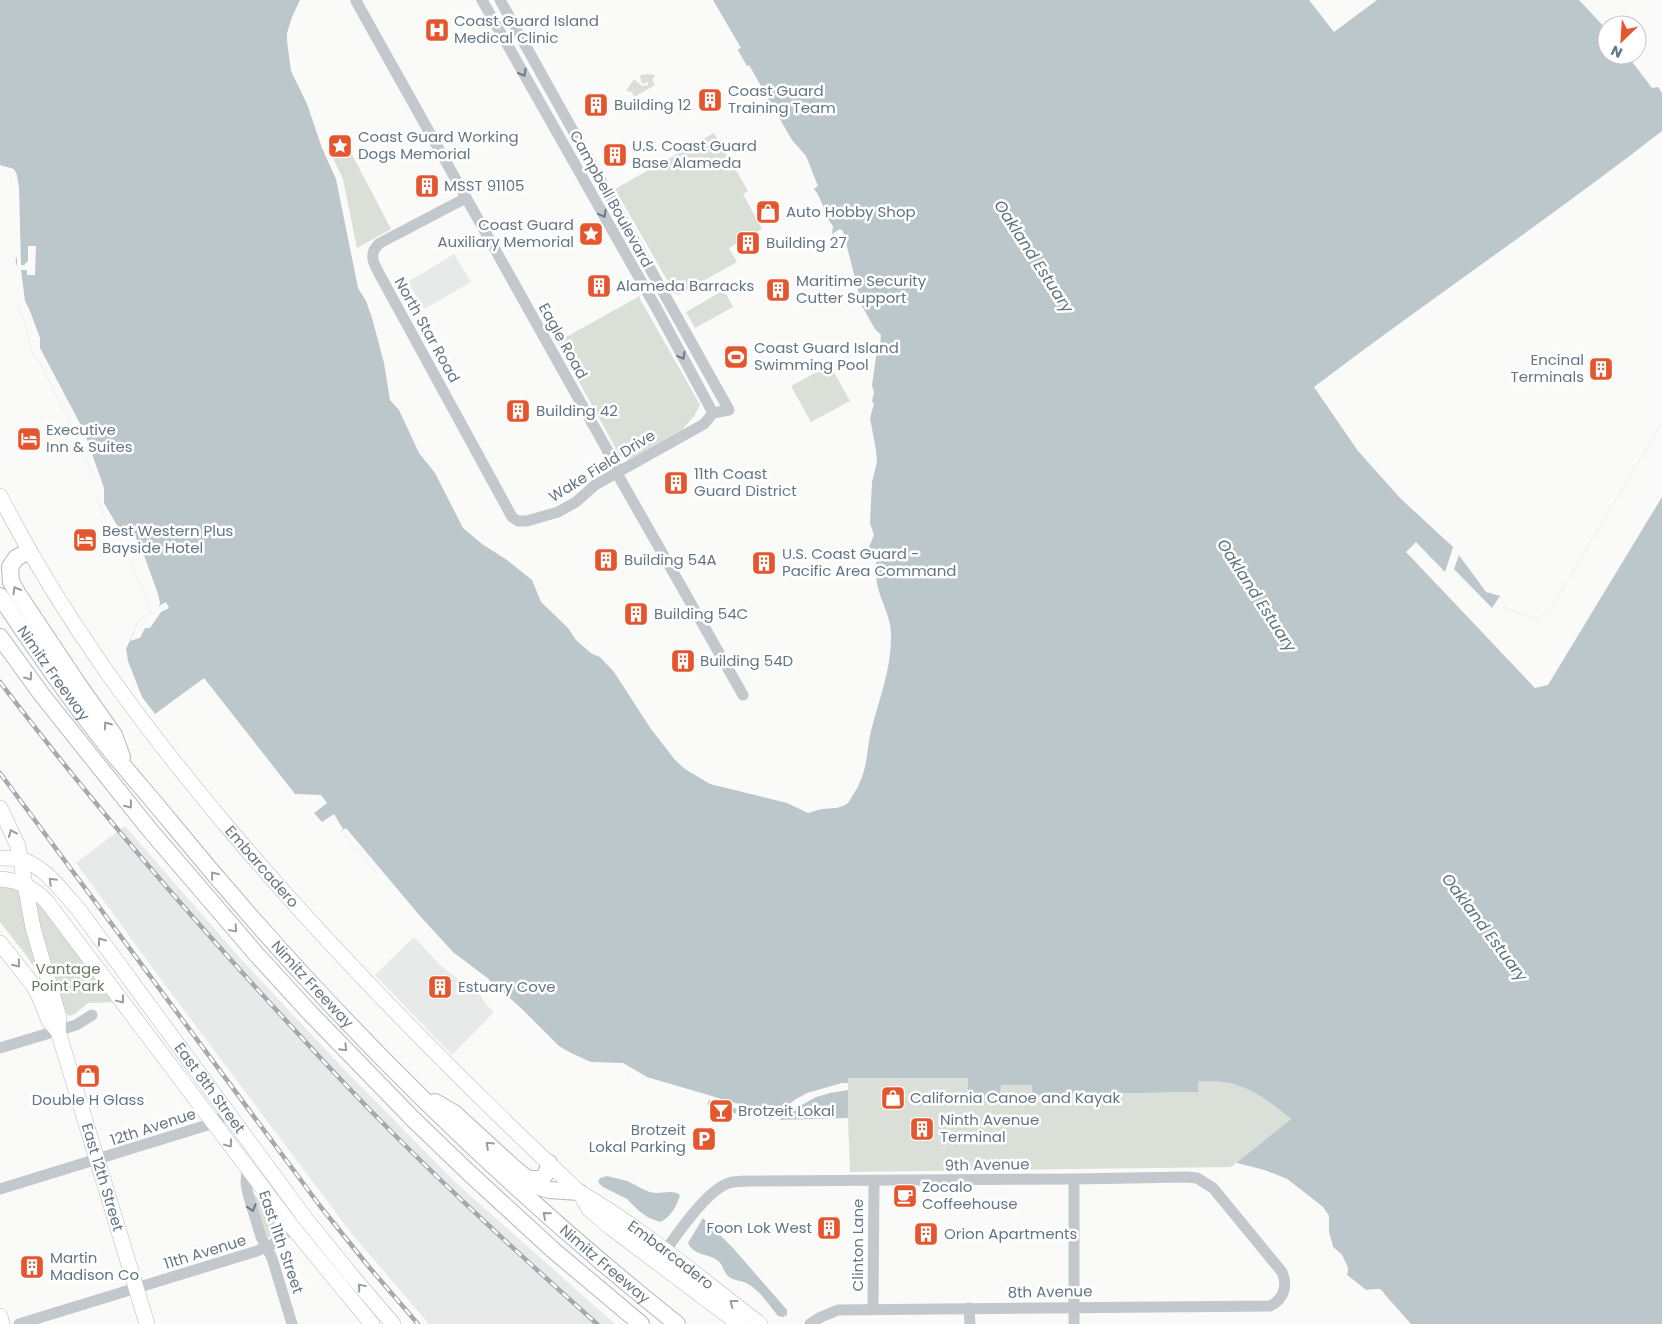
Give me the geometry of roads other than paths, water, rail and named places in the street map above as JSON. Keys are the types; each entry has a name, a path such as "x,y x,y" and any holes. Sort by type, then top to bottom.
{"highway":[{"path":"29,551 16,558 10,568 11,582 46,637 114,735 127,769"},
{"name":"Nimitz Freeway","path":"0,596 58,682 127,769 256,924 414,1090 533,1204 677,1324"},
{"name":"Nimitz Freeway","path":"0,637 94,763 203,894 270,969 363,1068 460,1164 553,1250 639,1324"},
{"path":"414,1090 454,1113 536,1186 549,1190 579,1192"},
{"path":"525,1178 537,1180 541,1178 545,1175 549,1163"}],"main road":[{"name":"Embarcadero","path":"0,496 29,551 67,615 116,688 174,763 306,918 434,1053 579,1192 597,1202 665,1251 760,1324"},
{"name":"East 12th Street","path":"0,808 18,846 33,928 59,1017 58,1031 147,1324"},
{"path":"0,858 20,859"},
{"name":"East 8th Street","path":"20,859 37,867 51,878 79,910 305,1218 393,1324"},
{"path":"0,879 12,880 25,885"},
{"name":"East 8th Street","path":"25,885 41,895 60,919 292,1228 372,1324"},
{"path":"33,928 46,917 60,919"},
{"name":"East 12th Street","path":"0,943 33,986 49,1021 58,1031"},
{"name":"Embarcadero","path":"579,1192 589,1209 603,1221 739,1324"},
{"path":"0,1316 2,1324"}],"street":[{"name":"Eagle Road","path":"356,0 619,471 619,477 743,695"},
{"name":"Campbell Boulevard","path":"482,0 713,413 729,410 500,0"},
{"name":"North Star Road","path":"466,198 380,242 373,251 372,257 381,277 512,517"},
{"name":"Wake Field Drive","path":"512,517 518,521 527,522 558,512 576,502 594,485 704,424 713,413"},
{"path":"0,1048 82,1023 92,1015"},
{"name":"12th Avenue","path":"0,1189 214,1123 227,1114"},
{"name":"East 11th Street","path":"247,1168 246,1183 248,1194 261,1237 272,1258 292,1324"},
{"name":"9th Avenue","path":"665,1251 706,1200 716,1190 729,1183 745,1181 1187,1177 1197,1178 1214,1188 1282,1272 1285,1279 1285,1288"},
{"path":"1074,1179 1074,1324"},
{"name":"Clinton Lane","path":"873,1309 874,1181"},
{"name":"11th Avenue","path":"19,1324 266,1247 273,1244 305,1218"},
{"name":"8th Avenue","path":"810,1324 838,1310 1270,1306 1282,1296 1285,1288"},
{"path":"969,1308 970,1324"}],"water":[{"name":"Oakland Estuary","path":"0,0 300,0 287,33 291,71 307,104 322,148 336,179 358,288 366,301 372,318 384,363 390,400 399,410 419,453 435,473 463,528 532,580 541,602 568,628 576,640 592,654 600,657 614,672 651,729 675,760 685,769 710,784 787,803 808,813 836,808 848,803 860,782 865,768 871,731 884,683 891,647 891,627 877,583 875,554 869,547 874,535 870,523 872,482 877,462 870,418 874,404 872,401 874,393 872,385 881,335 875,329 862,306 843,231 840,229 832,234 833,226 813,188 802,156 789,139 709,0 1309,0 1334,32 1377,0 1579,0 1597,19 1597,65 1635,65 1652,88 1658,87 1662,93 1662,131 1314,387 1358,451 1400,498 1453,547 1486,592 1500,596 1506,608 1538,619 1553,605 1662,423 1662,1324 1411,1324 1380,1289 1366,1290 1347,1275 1348,1268 1342,1255 1333,1247 1329,1232 1329,1216 1323,1207 1287,1179 1264,1170 1236,1163 1291,1119 1259,1095 1232,1084 1198,1081 1198,1092 1032,1095 1032,1085 1001,1085 1000,1095 968,1096 968,1078 848,1078 848,1118 770,1120 770,1116 756,1120 648,1085 629,1076 574,1060 425,929 341,831 343,829 334,814 322,822 314,813 327,803 321,795 295,794 204,678 155,714 142,697 128,661 126,649 139,620 152,612 118,535 108,526 95,494 95,478 76,435 40,363 32,352 24,320 19,310 10,171 0,168"},
{"path":"607,1176 627,1181 649,1192 672,1192 680,1195 673,1211 660,1222 649,1218 627,1199 603,1187 598,1182 600,1178"},
{"path":"703,1218 733,1248 787,1310 787,1315 783,1317 778,1316 755,1289 746,1283 730,1278 721,1263 697,1252 691,1247 688,1243"}],"railway":[{"path":"0,682 60,759 153,871 323,1061 453,1192 597,1324"},
{"path":"0,773 320,1206 418,1324"}],"place":[{"name":"Coast Guard Island Medical Clinic","path":"437,30"},
{"name":"Coast Guard Training Team","path":"710,100"},
{"name":"Building 12","path":"596,105"},
{"name":"Coast Guard Working Dogs Memorial","path":"340,146"},
{"name":"U.S. Coast Guard Base Alameda","path":"615,155"},
{"name":"MSST 91105","path":"427,186"},
{"name":"Auto Hobby Shop","path":"768,212"},
{"name":"Coast Guard Auxiliary Memorial","path":"591,234"},
{"name":"Building 27","path":"748,243"},
{"name":"Alameda Barracks","path":"599,286"},
{"name":"Maritime Security Cutter Support","path":"778,290"},
{"name":"Coast Guard Island Swimming Pool","path":"736,357"},
{"name":"Encinal Terminals","path":"1601,369"},
{"name":"Building 42","path":"518,411"},
{"name":"Executive Inn & Suites","path":"29,439"},
{"name":"11th Coast Guard District","path":"676,483"},
{"name":"Best Western Plus Bayside Hotel","path":"85,540"},
{"name":"Building 54A","path":"606,560"},
{"name":"U.S. Coast Guard - Pacific Area Command","path":"764,563"},
{"name":"Building 54C","path":"636,614"},
{"name":"Building 54D","path":"683,661"},
{"name":"Estuary Cove","path":"440,987"},
{"name":"Double H Glass","path":"88,1076"},
{"name":"California Canoe and Kayak","path":"893,1098"},
{"name":"Brotzeit Lokal","path":"721,1111"},
{"name":"Ninth Avenue Terminal","path":"922,1129"},
{"name":"Brotzeit Lokal Parking","path":"704,1139"},
{"name":"Zocalo Coffeehouse","path":"905,1196"},
{"name":"Foon Lok West","path":"829,1228"},
{"name":"Orion Apartments","path":"926,1234"},
{"name":"Martin Madison Co","path":"32,1267"}],"park label":[{"name":"Vantage Point Park","path":"68,978"}]}
